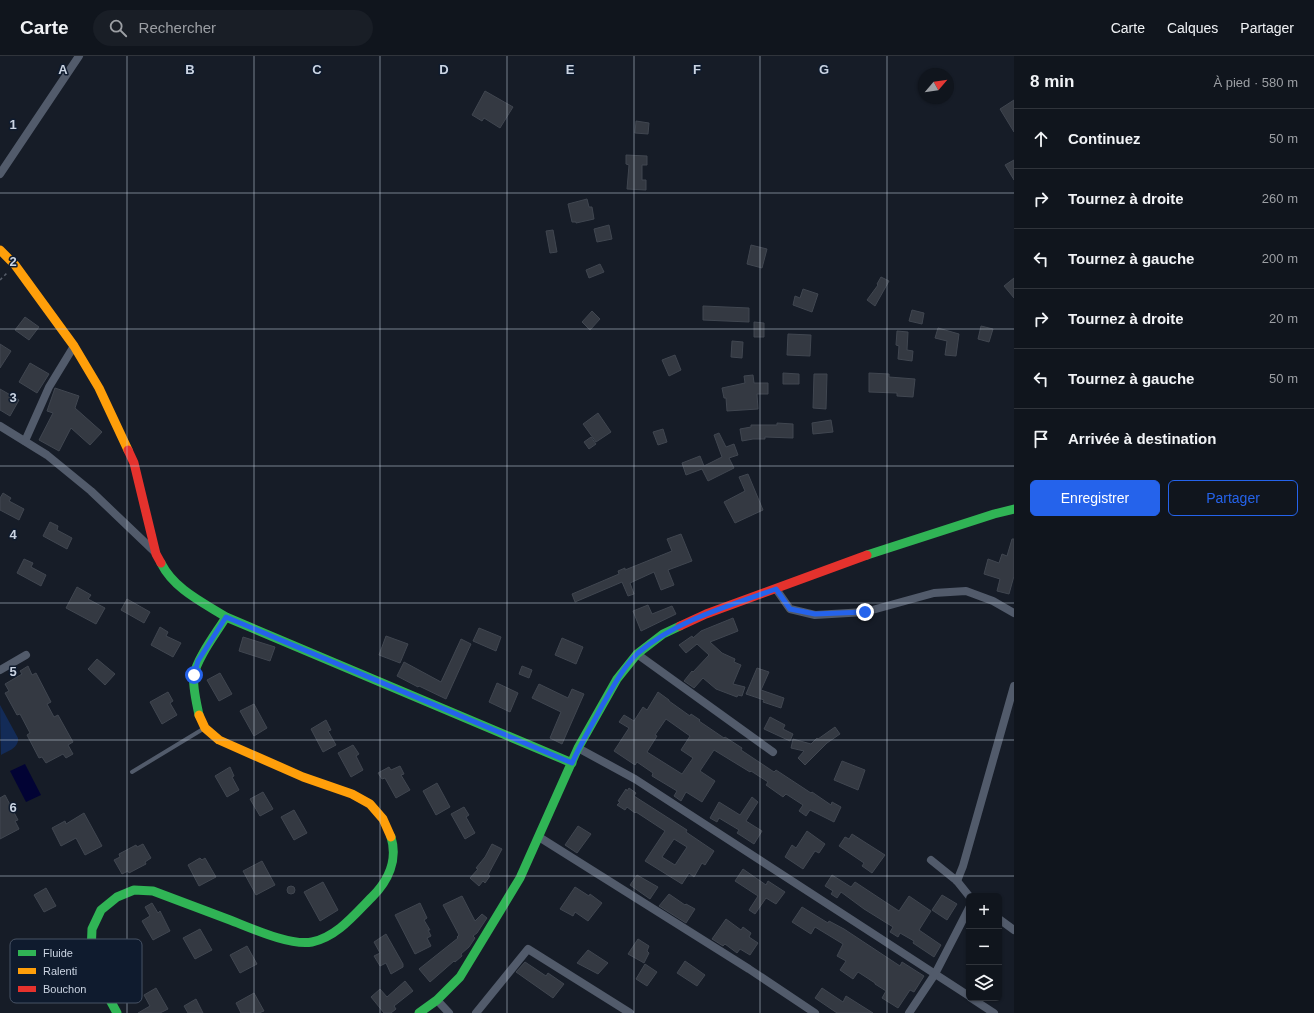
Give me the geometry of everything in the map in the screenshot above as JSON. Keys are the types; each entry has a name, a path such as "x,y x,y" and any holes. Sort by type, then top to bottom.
{"main road":[{"path":"0,250 15,265 74,346 99,388 134,463 156,554 166,573 181,588 226,617 572,763"},
{"path":"419,1013 437,1000 460,977 520,878 578,748 617,679 637,654 663,634 706,614 872,553 1014,509"},
{"path":"92,939 92,929 101,910 117,897 134,890 153,891 270,935 294,941 311,942 328,936 343,926 378,891 388,876 394,858 392,839 383,819 370,804 352,794 303,777 219,740 205,728 199,714 194,691 194,675 198,661 226,617"},
{"path":"112,1003 118,1013"}],"street":[{"path":"0,174 79,56"},
{"path":"25,441 49,387 74,346"},
{"path":"0,426 47,455 91,491 156,554"},
{"path":"776,589 790,609 815,614 865,612 934,593 966,591 993,601 1014,613"},
{"path":"637,654 773,752"},
{"path":"0,670 26,655"},
{"path":"957,881 963,866 1014,686"},
{"path":"578,748 636,779 966,994"},
{"path":"538,837 749,969 815,1013"},
{"path":"931,860 957,881 967,893"},
{"path":"909,1013 935,974 966,914"},
{"path":"1002,921 1014,930"},
{"path":"476,1013 528,949 627,1012"},
{"path":"437,1000 450,1013"},
{"path":"976,1001 994,1013"}],"lane":[{"path":"132,772 205,728"}],"shaded area":[{"path":"0,705 18,738 15,747 1,755"},
{"path":"25,764 41,795 26,802 10,771"}],"building":[{"path":"485,91 513,107 500,128 484,118 482,121 472,115"},
{"path":"1014,100 1014,132 1000,109"},
{"path":"636,121 649,123 648,134 635,133"},
{"path":"626,155 647,156 647,165 642,165 642,180 646,180 646,190 627,189 629,165 626,164"},
{"path":"1014,160 1014,180 1005,165"},
{"path":"587,199 589,207 592,207 594,219 576,223 572,222 568,204"},
{"path":"609,225 612,239 597,242 594,229"},
{"path":"553,230 557,252 550,253 546,231"},
{"path":"751,245 767,249 762,268 747,264"},
{"path":"600,264 604,272 589,278 586,270"},
{"path":"881,277 889,281 875,306 867,300 878,285 877,284"},
{"path":"1014,278 1014,298 1004,286"},
{"path":"803,289 818,294 812,312 793,305 795,296 800,298"},
{"path":"703,306 749,308 749,322 703,320"},
{"path":"912,310 924,313 922,324 909,321"},
{"path":"592,311 600,319 590,330 582,322"},
{"path":"25,317 39,327 29,340 15,330"},
{"path":"754,322 764,323 764,337 754,337"},
{"path":"981,326 993,329 989,342 978,339"},
{"path":"938,328 959,334 956,356 945,355 947,341 935,338"},
{"path":"897,331 908,332 907,350 913,351 912,361 898,359 899,346 896,345"},
{"path":"788,334 811,335 810,356 787,355"},
{"path":"732,341 743,342 742,358 731,357"},
{"path":"0,344 11,351 0,368"},
{"path":"675,355 681,370 669,376 662,360"},
{"path":"30,363 49,374 37,393 19,382"},
{"path":"783,373 799,374 799,384 783,384"},
{"path":"869,373 889,374 889,377 915,379 913,397 897,396 897,393 869,392"},
{"path":"814,374 827,374 826,409 813,408"},
{"path":"753,375 754,383 768,383 768,394 757,394 758,409 727,411 726,398 724,398 722,388 745,383 744,376"},
{"path":"55,388 79,396 75,408 102,432 90,445 71,428 59,451 39,440 53,413 47,411"},
{"path":"0,389 19,400 10,416 0,410"},
{"path":"598,413 611,432 596,442 583,424"},
{"path":"831,420 833,432 813,434 812,423"},
{"path":"777,423 793,424 793,438 765,437 765,439 742,441 740,429 751,427 751,425 777,425"},
{"path":"663,429 667,442 658,445 653,432"},
{"path":"719,433 726,447 734,444 738,455 729,458 734,468 708,481 702,469 686,475 682,463 700,456 704,466 722,457 714,435"},
{"path":"591,437 596,444 589,449 584,442"},
{"path":"748,474 763,510 735,523 724,502 745,491 739,477"},
{"path":"3,493 11,498 9,501 24,509 19,520 0,510 0,498"},
{"path":"50,522 58,526 57,530 72,538 67,549 43,536"},
{"path":"681,534 692,561 668,570 674,585 661,590 654,572 630,583 634,594 628,596 622,582 575,602 572,594 619,574 618,571 625,568 625,570 672,551 667,539"},
{"path":"1012,539 1014,539 1014,576 1009,594 997,591 1000,579 984,574 988,559 999,563 1002,554 1007,556"},
{"path":"24,559 33,563 31,567 46,575 41,586 17,573"},
{"path":"77,587 91,595 88,599 105,608 96,624 66,608"},
{"path":"127,599 150,612 144,623 121,610"},
{"path":"648,605 652,614 672,606 676,614 641,631 633,611"},
{"path":"733,618 738,631 710,642 722,653 735,659 734,662 741,665 733,684 745,687 742,696 738,695 737,697 716,689 703,678 694,688 684,681 709,655 697,644 686,653 679,645 692,636 693,638 701,631"},
{"path":"160,627 168,632 166,636 181,643 173,657 151,645"},
{"path":"479,628 501,637 496,651 473,641"},
{"path":"386,636 408,644 400,663 379,655"},
{"path":"243,637 275,647 270,661 239,651"},
{"path":"562,638 583,647 576,664 555,655"},
{"path":"461,639 471,644 446,699 397,676 404,662 441,682"},
{"path":"97,659 115,674 105,685 88,669"},
{"path":"28,666 32,675 36,673 51,702 47,704 54,717 58,715 73,742 68,745 73,754 66,758 63,754 46,763 42,757 39,758 27,735 30,733 20,714 17,715 5,693 9,691 5,684 22,674 20,671"},
{"path":"522,666 532,670 529,678 519,674"},
{"path":"757,668 769,672 761,690 784,698 781,708 746,694"},
{"path":"220,673 232,694 219,701 207,680"},
{"path":"497,683 518,693 510,712 489,702"},
{"path":"539,684 568,698 572,689 584,694 562,744 550,738 561,712 532,698"},
{"path":"168,692 173,701 170,703 177,715 162,724 150,702"},
{"path":"658,692 690,716 691,714 724,738 725,737 742,748 741,750 774,772 776,770 831,805 832,802 841,807 834,822 810,810 806,816 799,811 803,805 786,794 783,797 766,785 768,782 714,750 700,771 715,781 702,802 686,792 681,801 674,796 677,791 652,776 653,773 637,762 635,765 614,751 629,728 619,722 624,715 634,721 643,707 647,710","holes":["666,719 690,736 681,750 693,758 682,774 647,752 657,736 655,735"]},
{"path":"254,704 267,728 254,736 240,711"},
{"path":"770,717 785,725 783,729 793,734 790,741 764,729"},
{"path":"326,720 331,730 328,731 336,745 323,752 311,729"},
{"path":"835,727 840,734 827,743 805,765 798,758 804,751 791,748 793,739 811,744 817,738 818,739"},
{"path":"353,745 359,754 356,756 363,770 351,777 338,753"},
{"path":"842,761 865,770 858,790 834,780"},
{"path":"400,766 404,774 401,775 410,790 396,798 385,778 382,779 378,773 389,767 391,770"},
{"path":"230,767 234,776 232,777 239,790 227,797 215,776"},
{"path":"437,783 450,807 436,815 423,791"},
{"path":"629,788 636,793 634,796 687,830 686,832 714,851 705,865 702,863 694,877 689,873 682,884 645,861 665,831 627,807 625,810 617,805 626,789 627,791","holes":["674,839 687,847 675,865 662,857"]},
{"path":"263,792 273,809 260,816 250,799"},
{"path":"5,795 18,820 15,821 19,829 0,839 0,798"},
{"path":"752,797 758,802 746,821 762,831 754,844 737,833 739,830 719,818 717,822 710,818 719,802 740,815"},
{"path":"464,807 469,815 466,817 475,833 465,839 451,814"},
{"path":"294,810 307,833 294,840 281,817"},
{"path":"84,813 102,846 85,855 76,838 61,846 52,828 65,821 66,824"},
{"path":"578,826 591,834 577,853 565,845"},
{"path":"807,831 825,844 819,853 815,851 803,869 785,857 792,845 796,848"},
{"path":"852,834 885,855 872,873 862,866 864,863 839,846 845,837 849,839"},
{"path":"143,844 151,858 145,862 146,864 129,873 128,871 122,874 114,860 120,857 119,854 136,845 137,847"},
{"path":"492,844 502,849 488,875 490,876 485,883 483,881 479,886 470,878 478,869 476,868 485,857"},
{"path":"200,858 202,860 205,858 216,877 199,886 188,865"},
{"path":"262,861 275,885 256,895 243,871"},
{"path":"743,869 766,885 768,881 785,892 776,904 766,898 755,914 749,910 758,896 735,881"},
{"path":"637,875 658,887 650,899 630,885"},
{"path":"832,875 851,887 855,882 899,911 909,896 931,911 919,930 941,945 934,957 913,943 914,941 900,933 898,937 890,932 893,927 864,909 841,892 837,898 831,894 833,891 825,886"},
{"path":"323,882 338,910 320,921 304,892"},
{"path":"291,886 294,887 294,893 291,894 288,893 287,890 288,887"},
{"path":"575,887 589,896 590,894 602,903 588,921 575,912 573,916 560,909"},
{"path":"46,888 56,906 44,912 34,895"},
{"path":"669,894 685,905 686,904 695,909 686,923 659,906"},
{"path":"942,895 957,904 947,920 932,910"},
{"path":"462,896 475,921 482,914 487,918 477,933 473,936 475,938 469,947 461,954 462,956 430,982 419,969 458,938 457,937 459,935 443,905"},
{"path":"152,903 158,913 160,911 170,931 153,940 142,921 150,916 145,907"},
{"path":"420,903 427,918 424,920 430,930 428,930 431,936 427,938 431,946 415,954 395,915"},
{"path":"802,907 828,923 829,921 844,929 900,966 902,962 924,976 914,992 910,990 898,1008 882,998 886,991 875,983 858,972 853,979 840,970 846,961 837,956 843,944 815,927 811,934 792,922"},
{"path":"726,919 741,930 743,927 751,933 749,937 758,943 750,955 740,949 737,953 725,944 723,946 712,939"},
{"path":"200,929 212,950 195,959 183,938"},
{"path":"386,934 403,964 403,967 391,974 386,963 380,966 374,956 380,953 374,942"},
{"path":"638,939 649,946 647,951 649,953 644,963 628,954"},
{"path":"247,946 257,964 240,973 230,955"},
{"path":"588,950 608,963 598,974 577,963"},
{"path":"685,961 705,975 697,986 677,973"},
{"path":"525,962 546,976 548,973 564,984 553,998 516,972"},
{"path":"645,964 657,972 647,986 636,979"},
{"path":"405,981 413,991 394,1006 396,1009 391,1013 384,1013 371,997 380,989 387,997"},
{"path":"156,988 168,1009 160,1013 138,1013 150,1006 144,995"},
{"path":"822,988 843,1002 846,996 873,1013 837,1013 815,998"},
{"path":"254,993 264,1011 259,1013 241,1013 236,1003"},
{"path":"196,999 203,1013 188,1013 184,1006"}],"traffic: fast":[{"path":"867,555 994,514 1014,509"},
{"path":"161,563 173,580 181,588 226,617 572,763"},
{"path":"199,715 194,689 194,675 203,653 226,617"},
{"path":"419,1013 437,1000 460,977 520,878 578,748 617,679 637,654 663,634 680,626"},
{"path":"92,939 92,929 101,910 117,897 134,890 153,891 282,939 303,943 321,939 330,935 345,924 383,884 392,862 393,846 391,837"},
{"path":"112,1003 117,1013"}],"traffic: slow":[{"path":"0,250 15,265 74,346 99,388 128,450"},
{"path":"199,715 205,728 219,740 303,777 352,794 370,804 383,819 391,837"}],"traffic: jam":[{"path":"128,450 134,463 156,554 161,563"},
{"path":"680,626 706,614 867,555"}],"route":[{"path":"194,675 198,661 226,617 572,763 578,748 617,679 637,654 663,634 706,614 776,589 790,609 815,614 865,612"}]}
